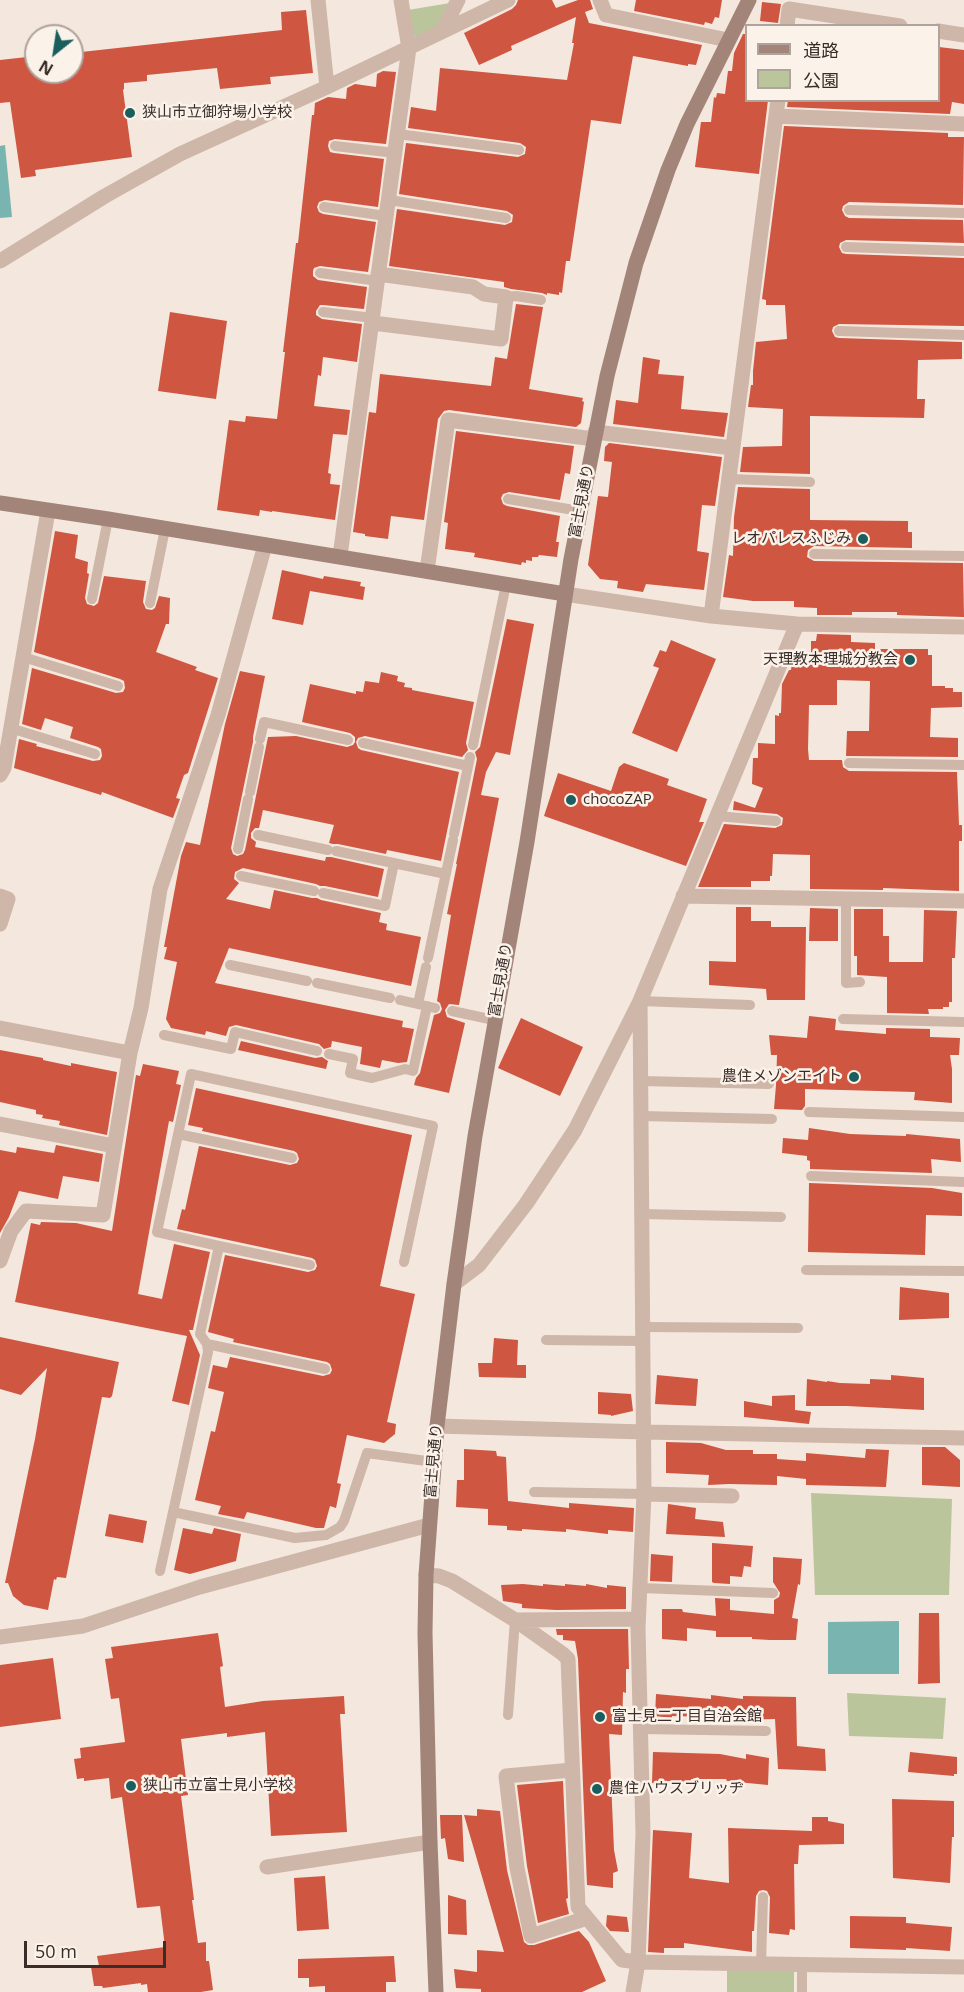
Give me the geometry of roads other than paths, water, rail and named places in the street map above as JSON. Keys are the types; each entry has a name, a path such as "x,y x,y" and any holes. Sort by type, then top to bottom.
{"street":[{"path":"318,0 327,87"},
{"path":"340,556 409,48 401,0"},
{"path":"443,30 458,0"},
{"path":"0,261 105,196 180,154 327,87 508,0"},
{"path":"600,0 606,15 728,40"},
{"name":"富士見通り","path":"436,1992 430,1842 425,1633 426,1575 437,1426 454,1284 494,1020 526,842 565,594 594,435 620,320 650,220 687,124 749,0"},
{"path":"787,24 789,4 890,24"},
{"path":"940,31 964,35"},
{"path":"711,616 777,108 964,124"},
{"path":"373,321 501,339 506,297 484,294 473,287 378,278"},
{"path":"427,571 448,420 734,448"},
{"path":"0,503 711,616 797,624 964,627"},
{"path":"0,775 4,768 48,511"},
{"path":"0,1261 11,1231 26,1211 103,1215 160,890 218,715 265,545"},
{"path":"454,1284 479,1265 525,1204 575,1130 640,1001 797,624"},
{"path":"0,896 8,899 0,924"},
{"path":"683,896 964,901"},
{"path":"629,1990 638,1962 643,1834 638,1619 644,1494 640,1001"},
{"path":"0,1028 130,1053"},
{"path":"0,1124 114,1146"},
{"path":"437,1426 964,1438"},
{"path":"644,1494 732,1496"},
{"path":"0,1637 83,1626 200,1587 429,1525"},
{"path":"426,1575 439,1576 452,1581 515,1620 568,1659 578,1907 622,1960 964,1967"},
{"path":"515,1620 638,1619"},
{"path":"572,1770 506,1776 517,1868 531,1936 587,1918"},
{"path":"267,1867 430,1842"}],"lane":[{"path":"398,134 519,150"},
{"path":"335,146 395,153"},
{"path":"389,200 506,218"},
{"path":"324,207 386,216"},
{"path":"849,210 964,213"},
{"path":"846,247 964,251"},
{"path":"320,273 378,278"},
{"path":"506,297 516,296 541,300"},
{"path":"323,312 373,321"},
{"path":"839,331 964,335"},
{"path":"729,479 810,482"},
{"path":"508,499 580,511"},
{"path":"92,599 108,519"},
{"path":"150,603 165,529"},
{"path":"814,554 964,556"},
{"path":"473,745 507,584"},
{"path":"23,657 118,686"},
{"path":"238,849 249,833 249,795 264,722 348,740"},
{"path":"10,728 95,754"},
{"path":"329,1054 353,1059 350,1073 372,1078 405,1069 413,1071 427,1006 427,963 469,762 363,743"},
{"path":"849,763 964,765"},
{"path":"716,816 776,821"},
{"path":"249,833 446,874"},
{"path":"241,876 385,906 394,863"},
{"path":"846,899 846,983 860,982"},
{"path":"230,965 427,1006"},
{"path":"640,1001 750,1005"},
{"path":"452,1011 494,1020"},
{"path":"843,1019 964,1022"},
{"path":"164,1035 231,1049 235,1032 318,1051"},
{"path":"310,1265 157,1232 190,1074 433,1126 404,1263"},
{"path":"641,1081 769,1084"},
{"path":"809,1112 964,1117"},
{"path":"641,1116 772,1119"},
{"path":"178,1134 292,1158"},
{"path":"812,1176 964,1182"},
{"path":"642,1214 781,1216"},
{"path":"160,1571 208,1352 207,1344 201,1334 219,1246"},
{"path":"806,1270 964,1271"},
{"path":"546,1340 798,1328"},
{"path":"207,1344 325,1369"},
{"path":"173,1512 295,1538 317,1537 334,1532 340,1527 350,1505 367,1453 434,1462"},
{"path":"534,1492 644,1494"},
{"path":"640,1588 773,1593"},
{"path":"508,1715 515,1620"},
{"path":"641,1730 766,1731"},
{"path":"761,1964 763,1897"},
{"path":"802,1964 802,1992"}],"water":[{"path":"5,145 12,217 0,218 0,146"},
{"path":"899,1621 899,1674 828,1674 828,1622"}],"place":[{"name":"狭山市立御狩場小学校","path":"130,113"},
{"name":"レオパレスふじみ","path":"863,539"},
{"name":"天理教本理城分教会","path":"910,660"},
{"name":"chocoZAP","path":"571,800"},
{"name":"農住メゾンエイト","path":"854,1077"},
{"name":"富士見二丁目自治会館","path":"600,1717"},
{"name":"狭山市立富士見小学校","path":"131,1786"},
{"name":"農住ハウスブリッヂ","path":"597,1789"}]}
